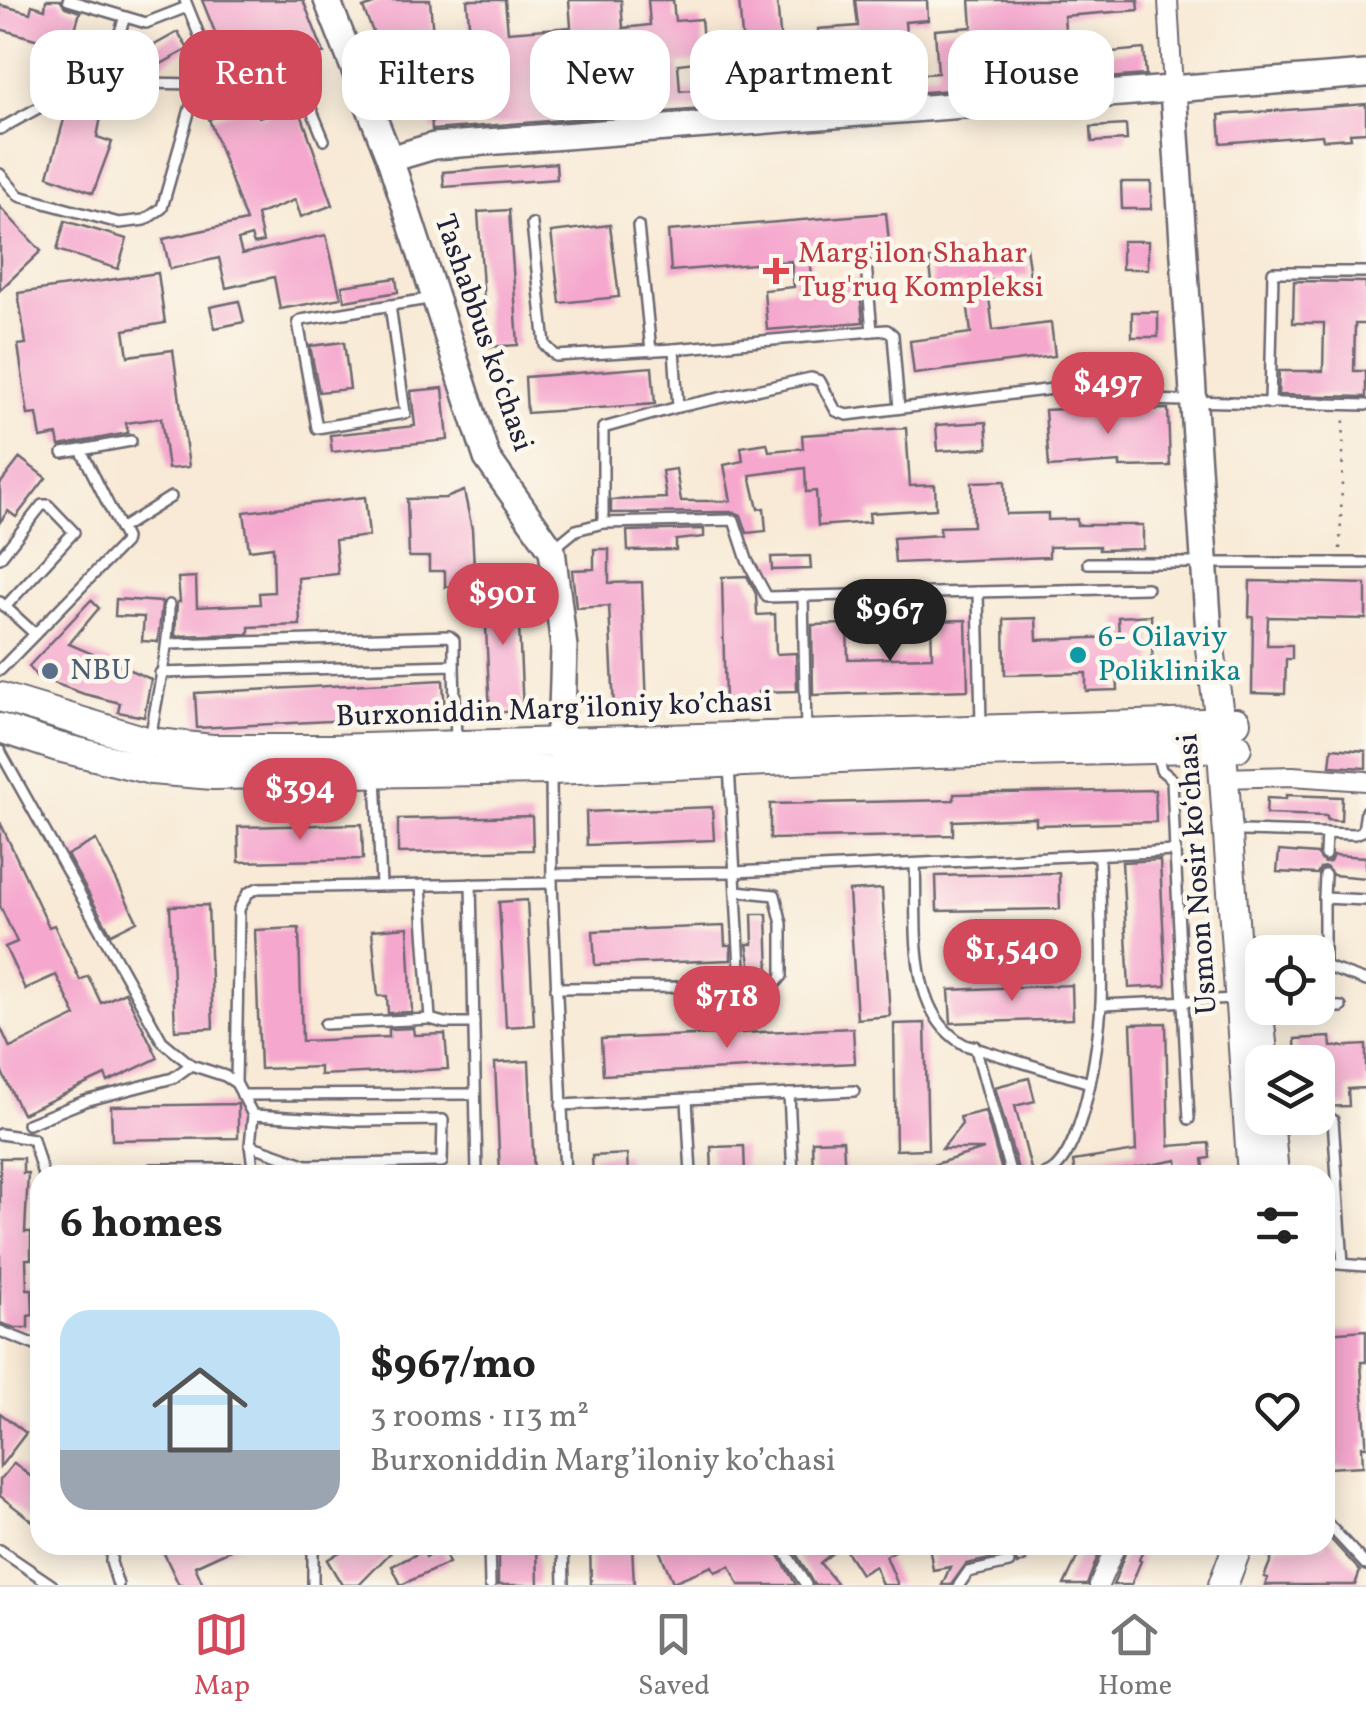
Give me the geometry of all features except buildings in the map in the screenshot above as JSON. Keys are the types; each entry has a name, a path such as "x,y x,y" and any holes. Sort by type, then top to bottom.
{"main road":[{"name":"Usmon Nosir ko‘chasi","path":"1210,648 1243,831 1255,935"},
{"name":"Burxoniddin Marg’iloniy ko’chasi","path":"0,697 150,742 212,749 456,746 554,756 729,762 1229,749"},
{"name":"Burxoniddin Marg’iloniy ko’chasi","path":"0,728 152,770 213,776 376,773 806,735 982,730 1229,749"},
{"name":"Usmon Nosir ko‘chasi","path":"1229,749 1247,935"},
{"name":"Usmon Nosir ko‘chasi","path":"1252,1165 1253,1025"},
{"path":"1270,1135 1273,1165"},
{"path":"1206,1585 1216,1555"},
{"path":"1223,1585 1234,1555"}],"street":[{"name":"Tashabbus koʻchasi","path":"328,0 390,160 486,458 552,550 564,648 562,713 554,756"},
{"path":"1168,0 1173,90"},
{"path":"390,160 434,146 1366,74"},
{"name":"Usmon Nosir ko‘chasi","path":"1173,90 1210,648"},
{"path":"1229,749 1366,780"},
{"path":"1100,1585 1112,1555"}],"lane":[{"path":"68,0 146,23 186,4 196,30"},
{"path":"121,30 125,16"},
{"path":"0,129 30,112"},
{"path":"0,174 18,196 119,224 145,220 162,208 187,120"},
{"path":"316,120 324,140"},
{"path":"532,224 545,346 550,353 556,356 674,350 887,330 893,336 898,408"},
{"path":"638,226 651,350"},
{"path":"866,264 872,332"},
{"path":"1270,404 1273,272 1366,272"},
{"path":"390,306 406,414 317,428 298,322 435,298"},
{"path":"674,350 678,407"},
{"path":"1092,364 1094,393 1100,399 1366,406"},
{"path":"603,522 603,428 811,378 820,381 840,413 1052,389"},
{"path":"63,453 131,441"},
{"path":"0,670 124,543 80,450"},
{"path":"120,529 171,498"},
{"path":"0,558 42,505 48,504 72,528 73,536 3,604 35,634"},
{"path":"552,550 576,530 603,522 734,520 764,594 1147,588"},
{"path":"1088,564 1366,563"},
{"path":"978,592 982,730"},
{"path":"803,596 806,735"},
{"path":"150,742 160,673 169,644 169,604"},
{"path":"169,644 449,636 454,640 456,746"},
{"path":"160,673 454,665"},
{"path":"1156,748 1161,770 1172,779 1189,1118"},
{"path":"0,751 162,1042 191,1065 236,1083 253,1114 253,1165"},
{"path":"554,756 552,878 564,1165"},
{"path":"714,984 736,978 740,968 729,762"},
{"path":"376,773 380,885"},
{"path":"1243,831 1355,834 1363,831 1366,811"},
{"path":"1325,854 1326,833"},
{"path":"236,1083 237,943 242,900 258,888 471,884 1175,851"},
{"path":"1061,1165 1074,1138 1090,1082 1100,1005 1099,855"},
{"path":"915,864 924,994 950,1036 1090,1082"},
{"path":"1322,935 1325,875"},
{"path":"421,884 430,1019"},
{"path":"471,884 477,1165"},
{"path":"556,988 776,983 782,976 782,924 776,895 736,892"},
{"path":"1324,898 1366,900"},
{"path":"1335,971 1366,981"},
{"path":"1100,1005 1245,1003"},
{"path":"1335,1007 1341,1007"},
{"path":"325,1024 430,1019 474,1023"},
{"path":"975,1046 1009,1165"},
{"path":"28,1124 85,1100 172,1078 191,1065"},
{"path":"561,1106 854,1090"},
{"path":"242,1094 475,1094"},
{"path":"790,1094 793,1165"},
{"path":"687,1099 690,1165"},
{"path":"250,1146 308,1164 442,1162 443,1120 357,1122 253,1114"},
{"path":"0,1134 32,1138 39,1165"},
{"path":"1334,1135 1343,1264"},
{"path":"1335,1264 1366,1266"},
{"path":"0,1331 30,1344"},
{"path":"1335,1532 1366,1566"},
{"path":"0,1550 52,1585"},
{"path":"111,1555 118,1585"},
{"path":"313,1585 314,1555"},
{"path":"489,1555 490,1585"},
{"path":"563,1555 564,1585"},
{"path":"788,1555 806,1585"},
{"path":"959,1585 968,1572 1009,1564"}],"path":[{"path":"1340,563 1344,405"}],"place":[{"name":"Marg'ilon Shahar Tug'ruq Kompleksi","path":"776,271"},
{"name":"6- Oilaviy Poliklinika","path":"1078,655"},
{"name":"NBU","path":"50,671"}]}
